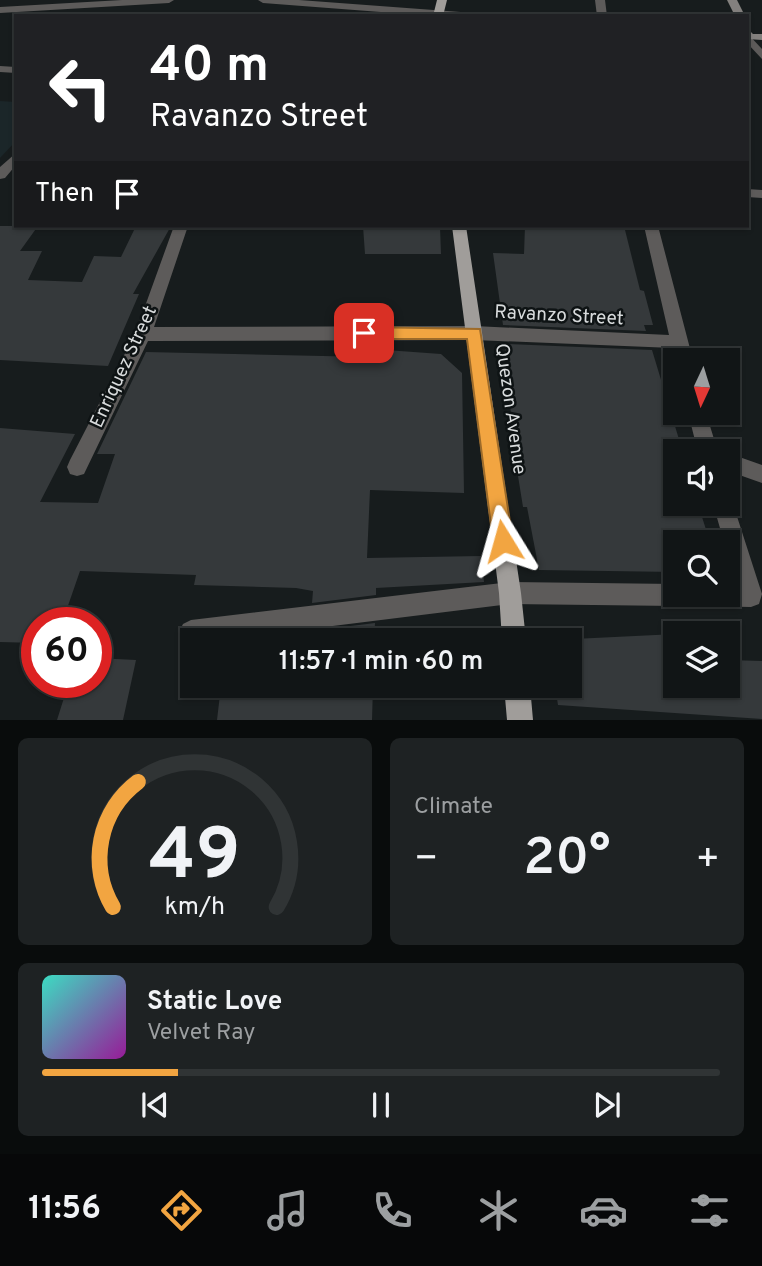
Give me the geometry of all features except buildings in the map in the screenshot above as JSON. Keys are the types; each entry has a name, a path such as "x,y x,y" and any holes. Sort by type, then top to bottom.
{"main road":[{"path":"438,14 442,0"},
{"name":"Quezon Avenue","path":"460,228 513,628"},
{"path":"518,698 520,720"}],"street":[{"path":"0,10 10,4 169,0"},
{"path":"156,14 169,0"},
{"path":"263,0 438,14"},
{"path":"749,36 762,56"},
{"path":"0,176 14,160"},
{"name":"Enriquez Street","path":"77,467 143,334 180,228"},
{"path":"651,228 681,348"},
{"name":"Ravanzo Street","path":"143,334 474,333 679,342"},
{"path":"740,466 762,474"},
{"path":"740,560 751,596 740,596"},
{"path":"224,628 510,593 663,595"}],"shaded area":[{"path":"0,101 14,102 14,143 0,158"}],"route":[{"path":"364,333 474,333 503,541"}]}
